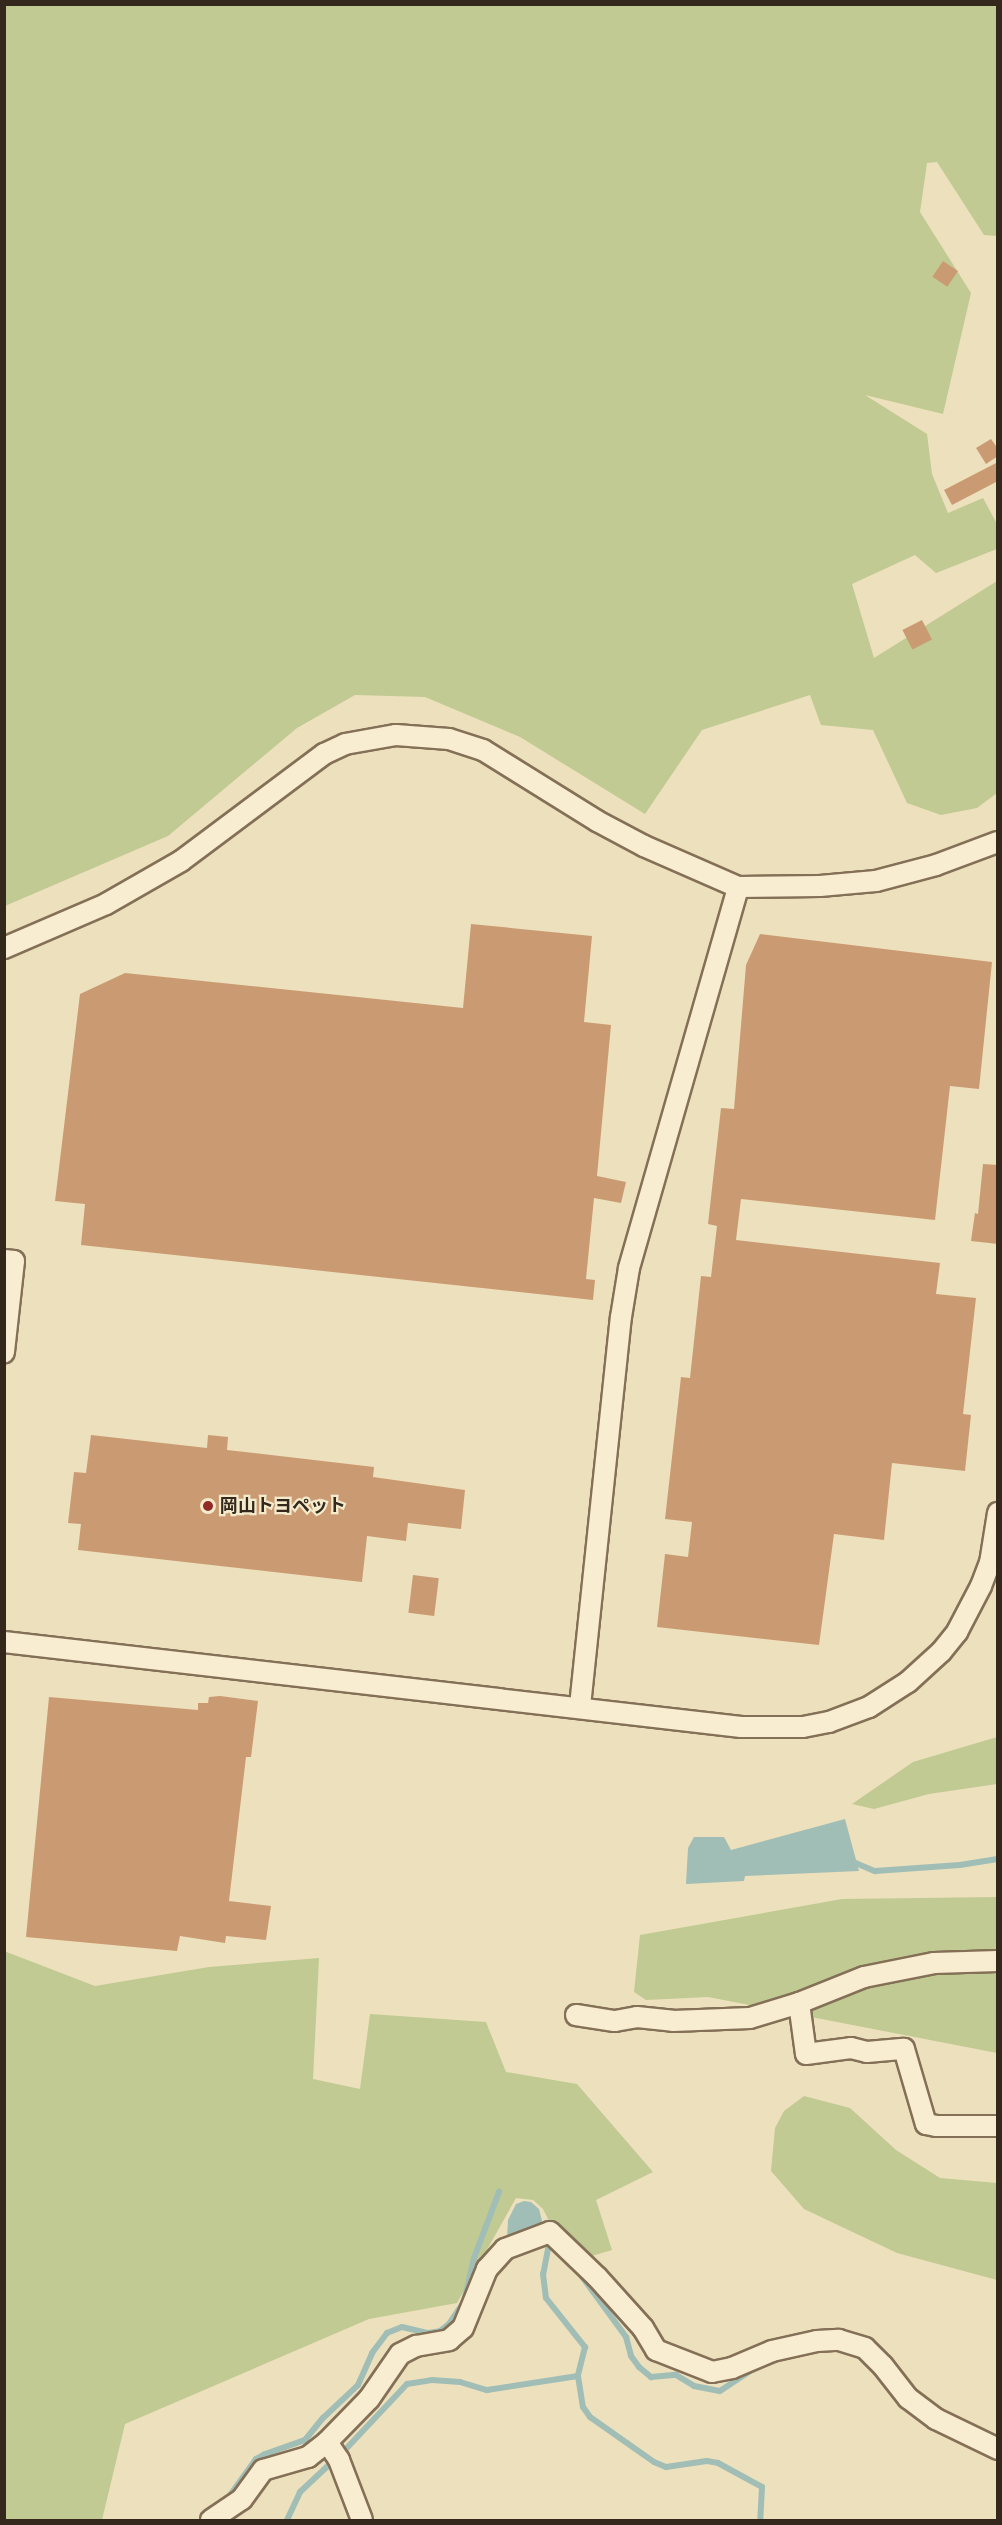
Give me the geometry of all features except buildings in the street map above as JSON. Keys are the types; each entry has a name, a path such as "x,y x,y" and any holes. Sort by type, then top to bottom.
{"street":[{"path":"4,948 106,904 182,861 324,754 345,744 396,735 449,739 483,750 606,826 661,854 738,887 820,886 876,881 936,865 998,842"},
{"path":"580,1706 621,1317 629,1268 738,887"},
{"path":"4,1260 14,1261 4,1352"},
{"path":"4,1642 580,1706 741,1727 803,1726 829,1722 869,1707 909,1682 941,1652 957,1632 970,1610 990,1563 998,1513"},
{"path":"576,2015 615,2021 637,2016 673,2021 750,2018 799,2003 864,1977 934,1963 998,1961"},
{"path":"799,2003 806,2054 851,2049 867,2052 904,2049 926,2124 998,2126"},
{"path":"211,2520 242,2499 263,2470 309,2457 327,2442 369,2399 400,2354 416,2346 449,2340 463,2328 487,2269 505,2249 550,2232 597,2277 643,2328 656,2350 712,2372 732,2368 772,2351 817,2341 839,2340 864,2348 883,2366 908,2398 936,2419 998,2449"},
{"path":"327,2442 339,2460 362,2520"}],"green space":[{"path":"5,5 997,5 997,236 984,235 937,162 927,163 920,212 971,293 943,414 865,395 927,434 932,474 948,513 983,498 997,524 997,549 936,573 915,555 852,584 874,658 997,581 997,793 977,808 941,815 907,803 873,730 821,725 810,695 702,730 645,814 520,737 425,697 355,695 297,728 168,836 5,906"},
{"path":"997,1737 997,1784 929,1794 874,1809 852,1804 913,1762"},
{"path":"997,1897 997,2053 708,1997 646,2000 634,1992 640,1935 842,1899"},
{"path":"4,1951 95,1986 209,1967 319,1958 313,2079 360,2089 370,2014 486,2022 506,2072 577,2084 653,2172 596,2200 612,2250 585,2258 554,2231 543,2209 533,2200 516,2198 457,2303 369,2319 125,2424 102,2520 5,2520"},
{"path":"804,2096 850,2108 896,2150 940,2178 997,2183 997,2280 897,2253 804,2209 771,2171 775,2128 784,2111"}],"water":[{"path":"845,1819 859,1871 745,1876 744,1881 686,1884 688,1848 694,1837 724,1837 731,1850"},
{"path":"524,2201 531,2202 539,2209 542,2221 540,2231 507,2238 508,2220 516,2204"}],"waterway":[{"path":"851,1861 875,1871 960,1865 998,1859"},
{"path":"228,2498 256,2459 305,2440 323,2418 358,2385 372,2353 387,2333 402,2327 428,2333 440,2331 449,2324 464,2302 474,2258 499,2192"},
{"path":"550,2239 543,2274 546,2298 585,2347 578,2376"},
{"path":"575,2267 626,2337 631,2356 651,2377 676,2375 694,2386 720,2391 756,2367"},
{"path":"344,2451 407,2384 432,2380 460,2382 487,2390 578,2376 583,2407 590,2417 654,2462 666,2467 707,2461 718,2463 762,2487 760,2520"},
{"path":"287,2520 300,2492 333,2461"}],"place":[{"name":"岡山トヨペット","path":"208,1506"}]}
